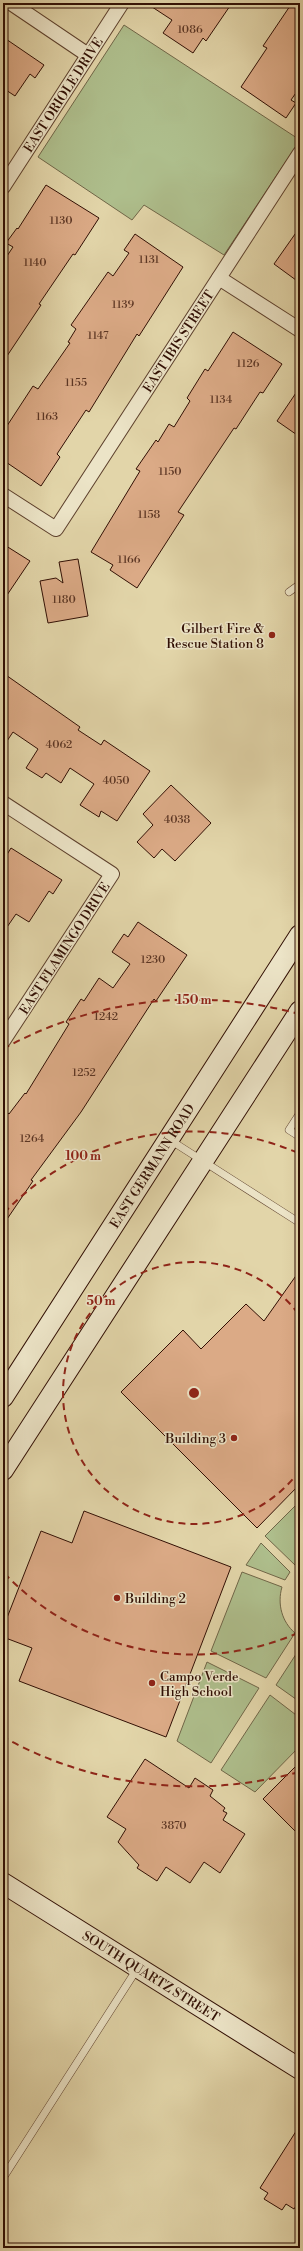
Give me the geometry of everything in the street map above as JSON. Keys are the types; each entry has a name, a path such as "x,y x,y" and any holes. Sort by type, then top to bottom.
{"main road":[{"name":"EAST GERMANN ROAD","path":"3,1397 300,935"},
{"path":"3,1470 300,1011"},
{"name":"SOUTH QUARTZ STREET","path":"3,1883 300,2069"}],"street":[{"path":"11,3 88,55"},
{"name":"EAST ORIOLE DRIVE","path":"3,186 122,3"},
{"name":"EAST IBIS STREET","path":"3,495 56,529 300,153"},
{"path":"219,278 300,330"},
{"name":"EAST FLAMINGO DRIVE","path":"3,803 112,874 3,1041"}],"lane":[{"path":"289,592 300,584"},
{"path":"300,1113 289,1130 300,1137"},
{"path":"168,1139 300,1223"},
{"path":"3,2178 138,1968"}],"green space":[{"path":"124,25 300,140 224,255 144,205 132,220 38,157"},
{"path":"300,1501 300,1563 296,1566 265,1536"},
{"path":"261,1543 290,1572 285,1580 246,1565"},
{"path":"242,1572 282,1587 280,1606 287,1624 295,1633 266,1678 211,1651"},
{"path":"300,1648 300,1702 276,1685"},
{"path":"207,1662 259,1688 211,1763 177,1741"},
{"path":"270,1695 300,1718 300,1746 255,1792 221,1770"}],"building":[{"path":"146,3 232,3 206,41 203,38 193,53 163,33 172,20"},
{"path":"292,3 300,3 300,87 291,100 296,103 286,118 241,87 267,48 263,46"},
{"path":"3,37 44,65 35,78 30,74 15,96 3,88"},
{"path":"46,185 99,218 75,255 73,254 39,304 41,305 3,362 3,262 13,247 6,243 17,228 18,229"},
{"path":"300,227 300,283 274,264"},
{"path":"135,234 183,267 139,336 137,334 89,412 86,410 57,454 60,457 41,486 3,460 3,432 33,386 38,389 70,343 68,342 76,329 71,325 108,272 113,276 129,253 124,250"},
{"path":"233,332 282,364 263,393 260,392 236,429 234,428 178,512 184,515 137,588 110,570 113,565 91,552 140,471 136,469 156,440 158,442 169,424 174,427 190,401 187,398 205,369 208,371"},
{"path":"300,387 300,437 277,421"},
{"path":"3,544 30,561 3,601"},
{"path":"78,559 88,616 48,623 40,581 56,578 63,583 59,562"},
{"path":"3,673 80,727 78,730 101,745 104,740 150,771 117,821 101,811 99,817 80,805 94,784 70,768 61,783 46,773 42,778 26,768 38,749 13,732 3,747"},
{"path":"171,785 211,823 175,861 162,849 154,858 137,842 153,825 143,814"},
{"path":"11,848 62,880 53,894 49,891 29,922 16,914 3,933 3,861"},
{"path":"138,922 187,955 156,1001 154,999 81,1112 31,1180 33,1181 3,1225 3,1109 9,1114 25,1093 26,1094 69,1024 66,1022 81,999 84,1001 99,978 113,988 130,964 112,952 124,934 128,937"},
{"name":"Building 3","path":"300,1270 300,1484 257,1528 121,1392 183,1330 201,1349 246,1304 264,1321"},
{"name":"Building 2","path":"84,1511 231,1567 166,1737 19,1681 32,1648 3,1637 3,1628 41,1531 72,1543"},
{"path":"145,1759 189,1788 195,1778 213,1790 210,1796 225,1808 223,1811 227,1813 223,1820 245,1834 220,1873 204,1862 190,1883 166,1867 157,1881 137,1868 139,1865 118,1842 126,1829 107,1817"},
{"path":"300,1762 300,1836 263,1799"},
{"path":"300,2125 300,2200 294,2209 286,2204 282,2210 264,2199 268,2193 260,2188"}],"place":[{"name":"Gilbert Fire & Rescue Station 8","path":"272,635"},
{"name":"Building 3","path":"234,1438"},
{"name":"Building 2","path":"117,1598"},
{"name":"Campo Verde High School","path":"152,1683"}]}
